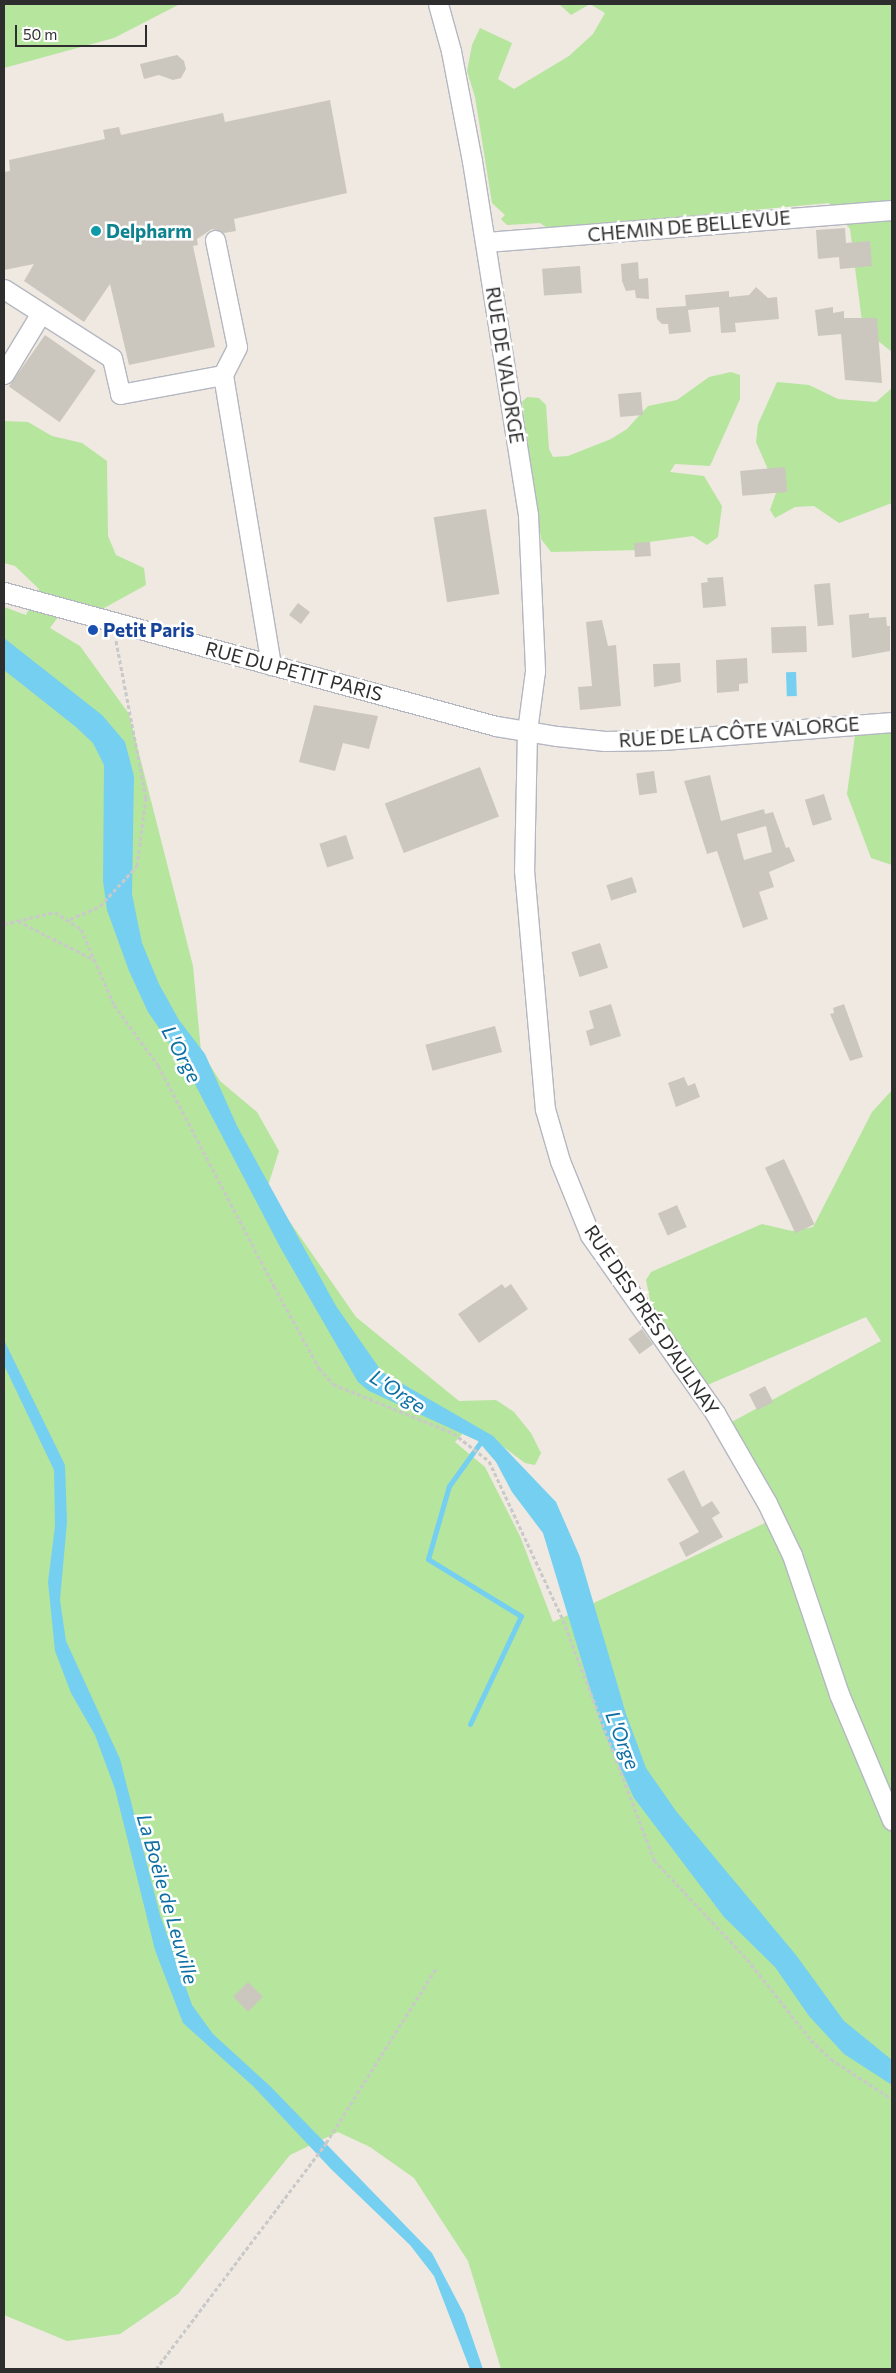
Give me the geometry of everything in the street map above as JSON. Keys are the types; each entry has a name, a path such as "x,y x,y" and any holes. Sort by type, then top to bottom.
{"street":[{"name":"RUE DE VALORGE","path":"438,4 451,51 486,242 528,515 534,671 527,731"},
{"name":"CHEMIN DE BELLEVUE","path":"486,242 892,210"},
{"path":"215,240 237,347 224,375 272,665"},
{"path":"4,290 112,358 120,394 224,375"},
{"path":"4,374 41,313"},
{"name":"RUE DU PETIT PARIS","path":"4,592 272,665 527,731"},
{"name":"RUE DE LA CÔTE VALORGE","path":"527,731 582,740 663,740 892,722"},
{"name":"RUE DES PRÉS D'AULNAY","path":"527,731 524,870 542,1090 560,1161 590,1234 716,1413 767,1503 795,1563 839,1694 892,1820"}],"path":[{"path":"70,920 100,906 137,866 146,798 114,631"},
{"path":"4,924 55,912 70,920 81,929 114,1005 158,1065 319,1368 333,1384 453,1434 470,1444 489,1461 563,1620 639,1828 654,1860 747,1959 811,2040 831,2059 892,2099"},
{"path":"18,921 95,960"},
{"path":"156,2369 326,2143 436,1968"}],"green space":[{"path":"4,4 180,4 114,38 4,68"},
{"path":"559,4 590,4 571,15"},
{"path":"590,4 892,4 892,352 863,329 850,229 829,203 549,229 540,223 507,225 501,219 505,215 492,203 475,97 467,71 472,45 480,28 512,43 498,79 514,89 569,56 593,34 605,13"},
{"path":"731,372 740,375 740,399 710,466 675,464 670,472 704,476 722,506 718,537 707,545 693,536 649,542 640,550 551,552 541,539 522,402 527,397 539,398 546,405 549,449 553,457 568,456 611,439 627,429 648,406 677,400 709,377"},
{"path":"777,382 809,385 838,399 876,402 892,388 892,503 839,523 814,506 795,507 775,518 770,510 777,490 756,442 758,424"},
{"path":"4,421 28,422 52,436 82,443 107,461 108,536 116,555 144,568 146,585 95,613 61,613 50,628 80,646 129,714 193,966 201,1051 220,1081 257,1112 279,1151 267,1189 356,1317 459,1401 496,1400 514,1412 531,1433 541,1453 535,1465 525,1463 484,1432 464,1432 455,1442 485,1467 520,1536 553,1622 782,1515 728,1424 881,1341 866,1317 705,1386 653,1314 646,1280 651,1272 762,1224 792,1231 813,1227 872,1112 892,1090 892,2369 501,2369 468,2261 414,2178 370,2147 338,2132 290,2155 178,2294 120,2334 67,2341 4,2315 4,607 26,615 39,589 15,566 4,563"},
{"path":"892,728 892,865 871,858 847,794 855,735"}],"water":[{"name":"L'Orge","path":"4,638 102,715 125,742 134,776 132,894 142,943 159,984 179,1020 205,1054 237,1126 336,1306 382,1372 493,1436 556,1502 580,1557 626,1714 646,1768 676,1811 796,1955 844,2021 892,2060 892,2085 844,2054 809,2016 775,1967 724,1917 634,1798 602,1728 543,1533 512,1492 496,1462 478,1441 369,1391 358,1382 280,1247 186,1067 148,1012 129,971 107,910 103,881 104,765 93,743 76,727 4,670"},
{"path":"786,672 796,672 797,696 787,696"},
{"path":"4,1340 65,1465 67,1522 60,1600 66,1641 120,1759 160,1915 192,2005 213,2034 270,2086 432,2253 464,2314 483,2369 470,2369 434,2276 410,2245 331,2169 254,2087 183,2023 155,1950 115,1789 95,1735 71,1693 55,1651 48,1582 55,1526 54,1470 4,1365"}],"building":[{"path":"177,55 184,61 186,69 181,78 173,80 159,75 144,79 140,64"},
{"name":"Delpharm","path":"330,100 347,193 234,219 236,231 224,233 212,229 197,239 198,245 193,246 215,347 129,365 110,284 84,322 24,281 34,264 4,270 4,172 10,171 9,160 105,139 103,130 119,127 121,135 223,113 225,122"},
{"path":"845,228 846,243 870,241 872,266 840,269 839,257 818,259 816,230"},
{"path":"638,262 639,279 648,278 649,299 636,298 635,290 626,291 622,281 621,264"},
{"path":"580,266 582,293 544,296 542,269"},
{"path":"756,287 768,298 777,297 779,319 735,323 736,332 721,333 719,307 688,310 691,332 669,334 668,324 662,324 657,319 656,308 686,306 685,295 729,291 729,297 749,295"},
{"path":"833,307 833,313 844,311 844,318 877,318 882,383 845,380 841,334 818,336 815,310"},
{"path":"45,335 96,371 60,422 9,387"},
{"path":"641,392 643,415 620,417 618,394"},
{"path":"785,467 787,492 742,496 740,471"},
{"path":"486,509 499,594 447,602 434,517"},
{"path":"650,542 651,556 635,557 634,543"},
{"path":"723,577 726,606 703,608 701,583 708,582 707,578"},
{"path":"830,583 834,625 818,626 814,584"},
{"path":"298,603 310,612 301,624 289,615"},
{"path":"869,613 869,618 886,617 887,626 890,626 890,651 852,658 849,615"},
{"path":"602,620 608,646 616,645 621,706 580,710 578,687 592,686 586,622"},
{"path":"806,626 807,652 772,653 771,627"},
{"path":"747,658 748,683 739,684 739,691 717,693 716,660"},
{"path":"680,663 681,682 654,687 653,664"},
{"path":"314,705 378,716 369,749 343,743 335,771 299,762"},
{"path":"480,767 499,816 404,853 385,804"},
{"path":"654,771 657,793 639,795 636,774"},
{"path":"710,775 721,821 764,809 765,814 773,812 786,848 789,847 795,861 769,872 774,887 759,892 768,919 743,928 717,851 707,854 684,781","holes":["766,826 772,852 744,860 737,834"]},
{"path":"824,794 832,820 813,826 805,800"},
{"path":"346,835 354,859 327,867 319,844"},
{"path":"632,877 637,892 611,901 606,885"},
{"path":"600,943 608,968 580,977 571,952"},
{"path":"611,1004 621,1036 590,1046 586,1031 594,1028 589,1011"},
{"path":"844,1004 863,1057 850,1061 830,1014 834,1013 833,1008"},
{"path":"495,1026 502,1052 432,1071 425,1045"},
{"path":"684,1077 688,1086 695,1083 700,1097 676,1107 668,1083"},
{"path":"784,1159 814,1224 795,1233 765,1168"},
{"path":"677,1205 687,1227 668,1235 658,1214"},
{"path":"502,1284 505,1288 511,1284 528,1309 479,1343 458,1314"},
{"path":"642,1329 653,1344 639,1354 628,1339"},
{"path":"765,1386 773,1402 757,1410 749,1394"},
{"path":"684,1470 702,1507 712,1501 720,1513 712,1518 723,1537 686,1557 679,1543 699,1532 667,1479"},
{"path":"248,1982 263,1997 248,2012 233,1997"}],"waterway":[{"path":"470,1724 521,1616 428,1559 449,1486 482,1440"}],"place":[{"name":"Delpharm","path":"96,231"},
{"name":"Petit Paris","path":"93,630"}],"water label":[{"name":"La Boële de Leuville","path":"168,1899"}]}
